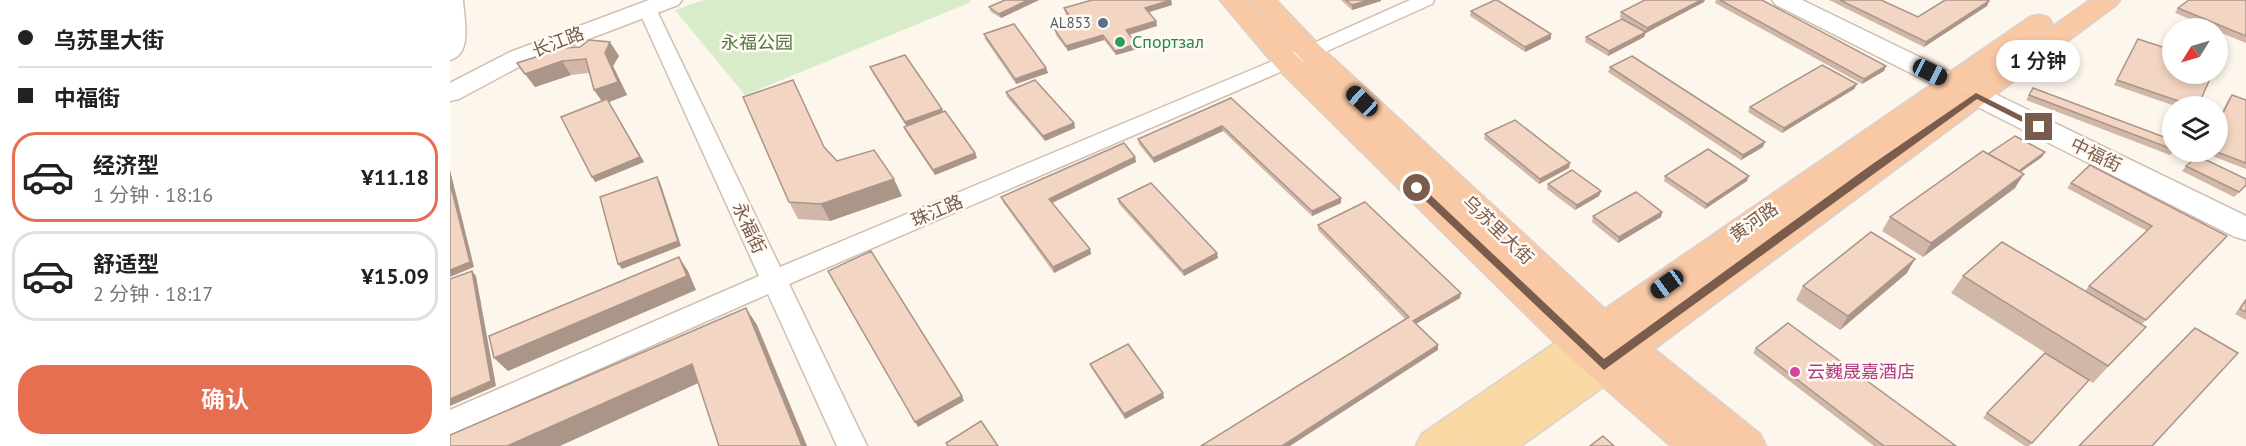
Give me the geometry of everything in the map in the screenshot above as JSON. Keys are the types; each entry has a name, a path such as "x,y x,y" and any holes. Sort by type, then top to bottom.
{"highway":[{"name":"乌苏里大街","path":"1233,0 1299,57 1603,347 1699,446"},
{"name":"乌苏里大街","path":"1262,0 1299,57"},
{"name":"黄河路","path":"1603,347 1874,167 1964,89 2073,0"},
{"name":"黄河路","path":"1964,89 2107,0"},
{"name":"乌苏里大街","path":"1603,347 1746,446"}],"main road":[{"name":"黄河路","path":"1436,446 1603,347"},
{"name":"黄河路","path":"1490,446 1603,347"}],"street":[{"path":"450,54 455,48 454,0"},
{"name":"长江路","path":"450,93 519,57 670,0"},
{"name":"珠江路","path":"450,423 774,280 1299,57 1425,0"},
{"name":"中福街","path":"1784,0 2246,229"},
{"name":"永福街","path":"647,9 852,446"}],"green space":[{"name":"永福公园","path":"704,0 969,0 971,2 745,95 675,10"}],"building":[{"path":"1005,0 1028,0 999,14 989,7"},
{"path":"1092,0 1171,0 1145,8 1156,21 1126,30 1136,44 1115,51 1103,35 1066,46 1055,30 1075,23 1064,8"},
{"path":"1346,0 1369,0 1352,5"},
{"path":"1495,0 1551,34 1525,47 1471,11"},
{"path":"1645,0 1701,0 1647,28 1621,12"},
{"path":"1720,0 1762,0 1886,66 1864,79"},
{"path":"1840,0 1881,0 1918,17 1945,0 1989,1 1926,42"},
{"path":"2189,0 2246,0 2246,36 2228,29 2228,18 2202,18 2178,8"},
{"path":"1622,19 1646,32 1609,51 1586,37"},
{"path":"1014,24 1046,68 1015,79 984,34"},
{"path":"2138,39 2162,47 2162,84 2208,84 2202,96 2164,96 2117,80"},
{"path":"589,40 610,42 605,53 618,82 594,90 586,59 562,61 525,74 517,63 564,48 580,47"},
{"path":"905,55 942,109 905,122 870,67"},
{"path":"1632,56 1765,142 1743,155 1610,67"},
{"path":"1822,65 1857,84 1784,128 1750,107"},
{"path":"793,80 824,147 837,161 874,150 894,179 821,204 789,202 743,97"},
{"path":"1035,80 1074,123 1043,136 1006,92"},
{"path":"2033,88 2162,136 2162,145 2029,95"},
{"path":"2232,95 2246,100 2246,163 2228,156 2228,103"},
{"path":"1231,98 1341,198 1312,211 1222,126 1153,158 1138,139"},
{"path":"607,99 640,157 592,177 561,117"},
{"path":"945,111 975,153 933,170 904,127"},
{"path":"1515,120 1570,163 1540,179 1485,134"},
{"path":"2015,136 2045,152 2019,171 1988,154"},
{"path":"1124,143 1135,157 1049,199 1090,249 1053,267 1001,197"},
{"path":"1708,149 1749,176 1707,204 1665,176"},
{"path":"1983,151 2024,174 1931,243 1890,217"},
{"path":"2191,162 2211,162 2246,179 2246,185 2239,192 2186,166"},
{"path":"2090,165 2227,236 2146,320 2089,286 2152,226 2071,183"},
{"path":"1572,170 1601,191 1577,205 1548,184"},
{"path":"657,177 678,241 618,264 600,197"},
{"path":"450,183 470,262 450,270"},
{"path":"1151,183 1217,253 1183,271 1118,199"},
{"path":"1636,192 1662,212 1619,237 1593,216"},
{"path":"1365,202 1461,293 1413,321 1438,345 1282,446 1201,446 1409,317 1318,225"},
{"path":"1871,232 1915,259 1848,316 1803,286"},
{"path":"2002,242 2146,327 2108,366 1963,276"},
{"path":"871,251 962,396 915,422 828,271"},
{"path":"679,257 687,276 494,358 489,336"},
{"path":"472,271 491,381 450,399 450,279"},
{"path":"2246,300 2246,312 2240,309"},
{"path":"746,308 802,446 719,446 692,364 507,446 450,446 450,435"},
{"path":"1788,323 1956,446 1884,446 1756,348"},
{"path":"2195,328 2238,353 2152,446 2079,446"},
{"path":"1128,344 1163,393 1124,414 1090,364"},
{"path":"2045,353 2089,380 2032,443 1987,413"},
{"path":"981,421 998,446 948,446 946,443"},
{"path":"1603,436 1614,446 1590,446"}],"place":[{"name":"AL853","path":"1103,23"},
{"name":"Спортзал","path":"1120,42"},
{"name":"云巍晟嘉酒店","path":"1795,372"}],"route":[{"path":"1417,188 1563,329 1604,365 1874,167 1976,96 2039,127"}]}
